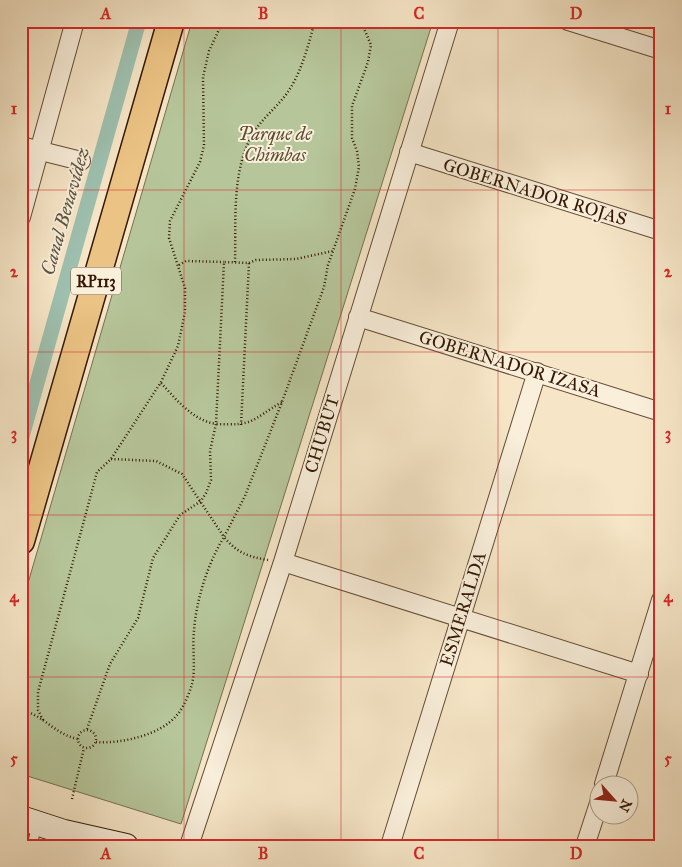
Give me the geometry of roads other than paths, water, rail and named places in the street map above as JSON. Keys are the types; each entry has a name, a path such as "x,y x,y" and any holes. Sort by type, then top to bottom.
{"main road":[{"name":"RP113","path":"21,541 171,21"},
{"path":"30,820 64,832 126,846"}],"street":[{"path":"21,217 74,21"},
{"name":"CHUBUT","path":"189,846 283,562 450,21"},
{"path":"568,21 661,50"},
{"path":"21,146 81,161"},
{"name":"GOBERNADOR ROJAS","path":"409,152 659,225"},
{"name":"GOBERNADOR IZASA","path":"358,317 661,412"},
{"name":"ESMERALDA","path":"390,846 537,372"},
{"path":"283,562 461,616 639,674"},
{"path":"607,774 661,600"},
{"path":"585,846 592,824"}],"lane":[{"path":"30,820 32,846"}],"waterway":[{"name":"Canal Benavídez","path":"21,440 139,21"}],"park label":[{"name":"Parque de Chimbas","path":"275,144"}]}
